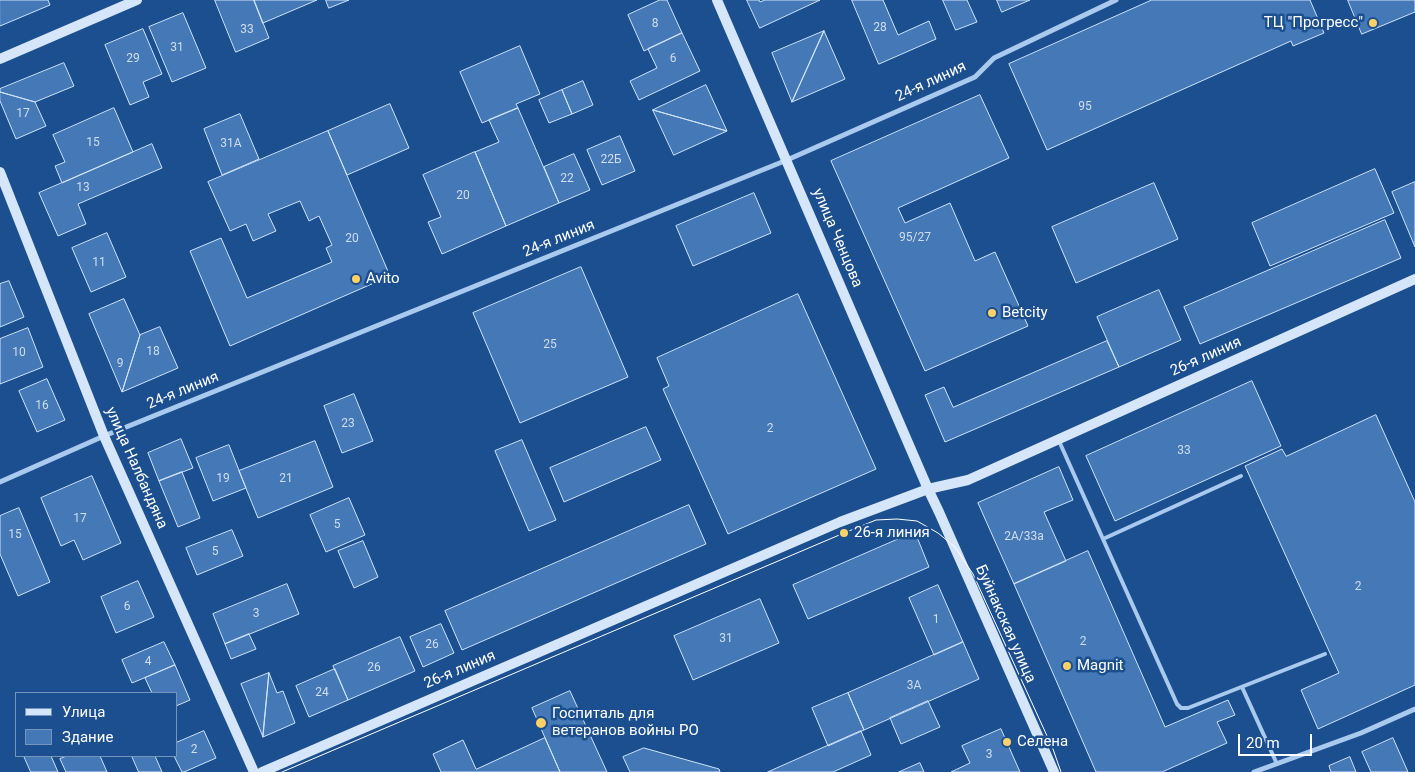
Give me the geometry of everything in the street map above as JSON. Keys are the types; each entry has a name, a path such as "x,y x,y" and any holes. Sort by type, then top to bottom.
{"street":[{"path":"0,59 137,0"},
{"name":"улица Ченцова","path":"717,0 928,489"},
{"name":"24-я линия","path":"0,482 104,436 787,160 975,77 994,58 1116,0"},
{"name":"улица Налбандяна","path":"0,172 104,436 254,772"},
{"name":"26-я линия","path":"262,772 822,530 928,489 968,480 1415,279"},
{"name":"Буйнакская улица","path":"928,489 1054,772"},
{"path":"1254,772 1361,733 1415,709"}],"lane":[{"path":"1058,439 1177,704 1181,708 1188,708 1324,654"},
{"path":"1103,539 1241,476"},
{"path":"1242,687 1277,764"}],"building":[{"path":"0,0 48,0 50,5 0,26"},
{"path":"215,0 254,0 269,38 236,52"},
{"path":"254,0 317,0 263,23"},
{"path":"326,0 349,0 329,8"},
{"path":"660,0 667,0 682,33 644,51 628,15"},
{"path":"747,0 759,0 760,2 765,0 820,0 760,28"},
{"path":"852,0 883,0 898,35 929,21 936,39 879,64"},
{"path":"943,0 967,0 977,22 956,30"},
{"path":"997,0 1030,0 1002,12"},
{"path":"1152,0 1310,0 1324,33 1293,46 1291,41 1047,150 1009,64"},
{"name":"ТЦ \"Прогресс\"","path":"1348,0 1415,0 1415,12 1362,34"},
{"path":"183,13 206,68 172,82 149,27"},
{"path":"143,29 162,74 143,82 149,97 130,105 105,45"},
{"path":"824,31 845,79 792,102"},
{"path":"824,31 792,102 772,53"},
{"path":"682,33 700,71 639,100 630,81 657,68 648,49"},
{"path":"520,46 540,94 516,104 518,108 482,123 460,72"},
{"path":"64,63 74,86 35,102 0,92 0,89"},
{"path":"583,81 593,105 572,114 562,90"},
{"path":"706,85 727,131 653,110"},
{"path":"562,90 572,114 549,123 539,100"},
{"path":"0,92 35,102 46,126 16,139 0,101"},
{"path":"980,95 1009,158 898,208 905,223 950,203 975,261 995,252 1028,326 925,371 831,161"},
{"path":"390,104 409,148 347,175 328,131"},
{"path":"114,108 133,152 62,183 55,166 65,162 53,135"},
{"path":"518,108 559,203 506,226 475,152 499,142 489,120"},
{"path":"653,110 727,131 674,155"},
{"path":"240,114 259,159 222,175 204,129"},
{"path":"328,131 390,276 230,346 190,251 221,238 247,298 332,262 326,248 332,245 319,216 309,221 300,201 268,214 276,231 253,241 246,224 230,231 208,182"},
{"path":"620,136 635,171 602,185 587,150"},
{"path":"152,144 162,168 78,204 86,224 58,236 39,193"},
{"path":"475,152 506,226 442,254 428,222 441,217 423,175"},
{"path":"574,154 590,190 559,203 544,167"},
{"path":"1375,169 1394,213 1270,266 1252,223"},
{"path":"1415,182 1415,247 1392,192"},
{"path":"1154,183 1178,239 1076,283 1052,227"},
{"path":"754,193 771,233 693,266 676,226"},
{"path":"1385,220 1401,258 1200,344 1184,307"},
{"path":"107,233 126,277 91,292 72,248"},
{"path":"581,267 628,377 520,423 473,313"},
{"path":"9,281 24,317 0,327 0,284"},
{"path":"1159,290 1181,340 1119,367 1097,317"},
{"path":"798,294 876,469 728,534 663,389 669,386 657,358"},
{"path":"124,299 140,335 122,392 89,314"},
{"path":"160,327 178,368 122,392 140,335"},
{"path":"28,328 43,367 0,384 0,339"},
{"path":"1107,341 1119,367 945,442 925,395 944,387 953,407"},
{"path":"47,379 65,420 37,432 19,391"},
{"path":"1252,381 1281,446 1115,521 1086,456"},
{"path":"354,394 373,441 342,453 324,406"},
{"path":"1376,415 1415,502 1415,685 1318,729 1301,690 1339,673 1245,466 1282,449 1286,456"},
{"path":"646,427 661,460 564,502 550,468"},
{"path":"181,439 193,468 159,481 148,453"},
{"path":"522,440 556,520 529,531 495,451"},
{"path":"315,441 333,487 258,518 239,471"},
{"path":"229,445 246,488 213,501 196,458"},
{"path":"1059,467 1073,500 1044,512 1066,561 1014,584 978,503"},
{"path":"182,472 200,518 178,527 159,481"},
{"path":"92,476 121,543 83,560 74,540 61,546 41,498"},
{"path":"349,498 365,535 326,552 310,515"},
{"path":"689,505 706,544 462,650 445,611"},
{"path":"19,508 50,582 18,596 0,554 0,516"},
{"path":"232,530 243,556 197,575 186,548"},
{"path":"915,532 929,567 808,619 793,585"},
{"path":"363,541 378,577 354,588 338,551"},
{"path":"1088,551 1165,727 1228,700 1235,715 1217,722 1227,743 1162,772 1096,772 1014,584"},
{"path":"138,581 154,617 116,633 101,597"},
{"path":"287,584 299,614 225,644 213,614"},
{"path":"938,585 963,642 934,655 909,598"},
{"path":"760,599 779,643 693,680 674,636"},
{"path":"441,624 454,653 423,667 410,637"},
{"path":"249,634 256,649 231,659 225,644"},
{"path":"400,637 415,671 348,700 333,666"},
{"path":"164,642 175,665 132,683 122,660"},
{"path":"963,642 979,679 864,730 848,693"},
{"path":"175,665 190,700 178,705 178,692 152,692 145,678"},
{"path":"335,669 348,700 309,717 296,686"},
{"path":"269,673 263,737 241,684"},
{"path":"269,673 277,693 283,691 295,723 263,737"},
{"path":"570,691 607,772 560,772 532,708"},
{"path":"848,693 864,730 828,746 812,708"},
{"path":"928,701 940,727 901,744 890,718"},
{"path":"1001,729 1020,772 951,772 970,763 962,746"},
{"path":"204,731 216,758 182,772 174,757 178,757 178,742"},
{"path":"861,731 871,755 833,772 768,772"},
{"path":"545,738 560,772 441,772 433,754 463,740 476,769"},
{"path":"1393,738 1408,772 1371,772 1362,752"},
{"path":"644,748 719,769 720,772 630,772 623,757"},
{"path":"24,757 51,757 58,772 31,772"},
{"path":"65,757 100,757 107,772 66,772 60,759"},
{"path":"132,757 155,757 162,772 139,772"},
{"path":"1350,757 1356,772 1331,772 1329,766"},
{"path":"920,763 924,772 899,772"}],"tram line":[{"path":"282,772 844,533 876,520 897,519 917,521 938,533 955,547 973,574 1053,749 1061,772"}],"place":[{"name":"ТЦ \"Прогресс\"","path":"1373,23"},
{"name":"Avito","path":"356,279"},
{"name":"Betcity","path":"992,313"},
{"name":"26-я линия","path":"844,533"},
{"name":"Magnit","path":"1067,666"},
{"name":"Госпиталь для ветеранов войны РО","path":"541,723"},
{"name":"Селена","path":"1007,742"}]}
